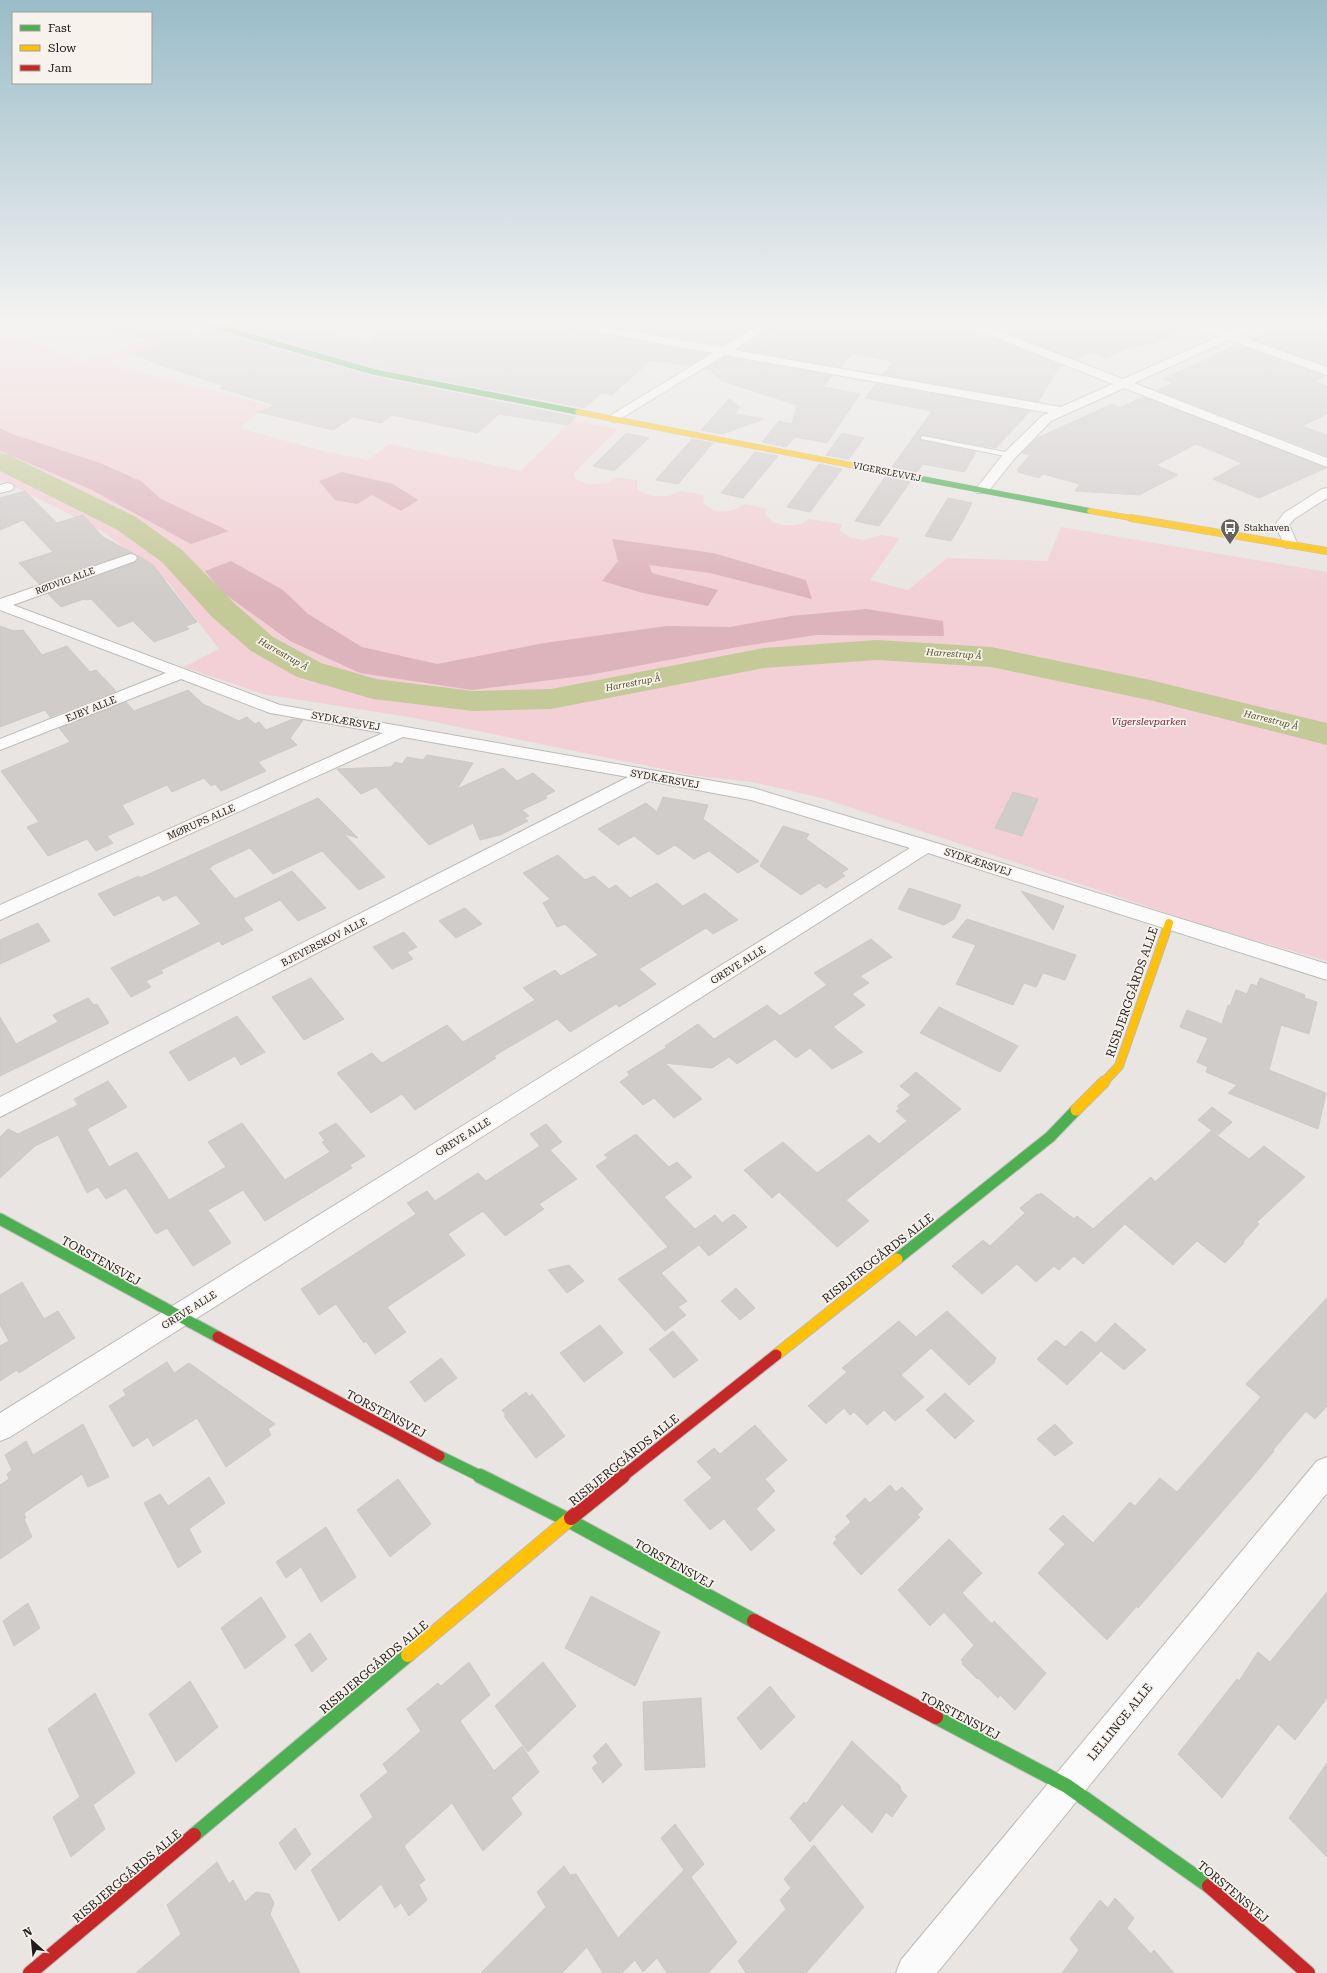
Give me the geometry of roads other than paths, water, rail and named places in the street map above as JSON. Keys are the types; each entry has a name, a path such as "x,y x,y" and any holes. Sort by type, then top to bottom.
{"street":[{"name":"VIGERSLEVVEJ","path":"583,412 1063,506 1327,551"},
{"path":"614,418 624,412"},
{"path":"982,490 1010,455 1047,418 1061,412"},
{"path":"1195,412 1327,464"},
{"path":"1291,545 1282,525 1289,516 1327,492"},
{"path":"1312,502 1327,505"},
{"name":"RØDVIG ALLE","path":"0,604 130,558"},
{"name":"SYDKÆRSVEJ","path":"0,604 276,709 753,794 926,846 1327,972"},
{"name":"EJBY ALLE","path":"0,745 182,673"},
{"name":"MØRUPS ALLE","path":"0,913 402,731"},
{"name":"BJEVERSKOV ALLE","path":"0,1108 648,775"},
{"name":"GREVE ALLE","path":"0,1428 926,846"},
{"name":"RISBJERGGÅRDS ALLE","path":"30,1973 568,1520 1050,1137 1119,1066 1169,923"},
{"name":"TORSTENSVEJ","path":"0,1218 178,1316 446,1460 568,1520 700,1593 1067,1786 1201,1879 1308,1973"},
{"name":"LELLINGE ALLE","path":"914,1973 1327,1471"}],"lane":[{"path":"923,438 1010,455"}],"waterway":[{"name":"Harrestrup Å","path":"0,461 126,523 172,556 223,610 262,644 309,670 373,689 473,701 551,699 764,658 877,650 991,657 1150,690 1327,734"}],"place":[{"name":"Stakhaven","path":"1230,545"}],"park label":[{"name":"Vigerslevparken","path":"1149,721"}]}
